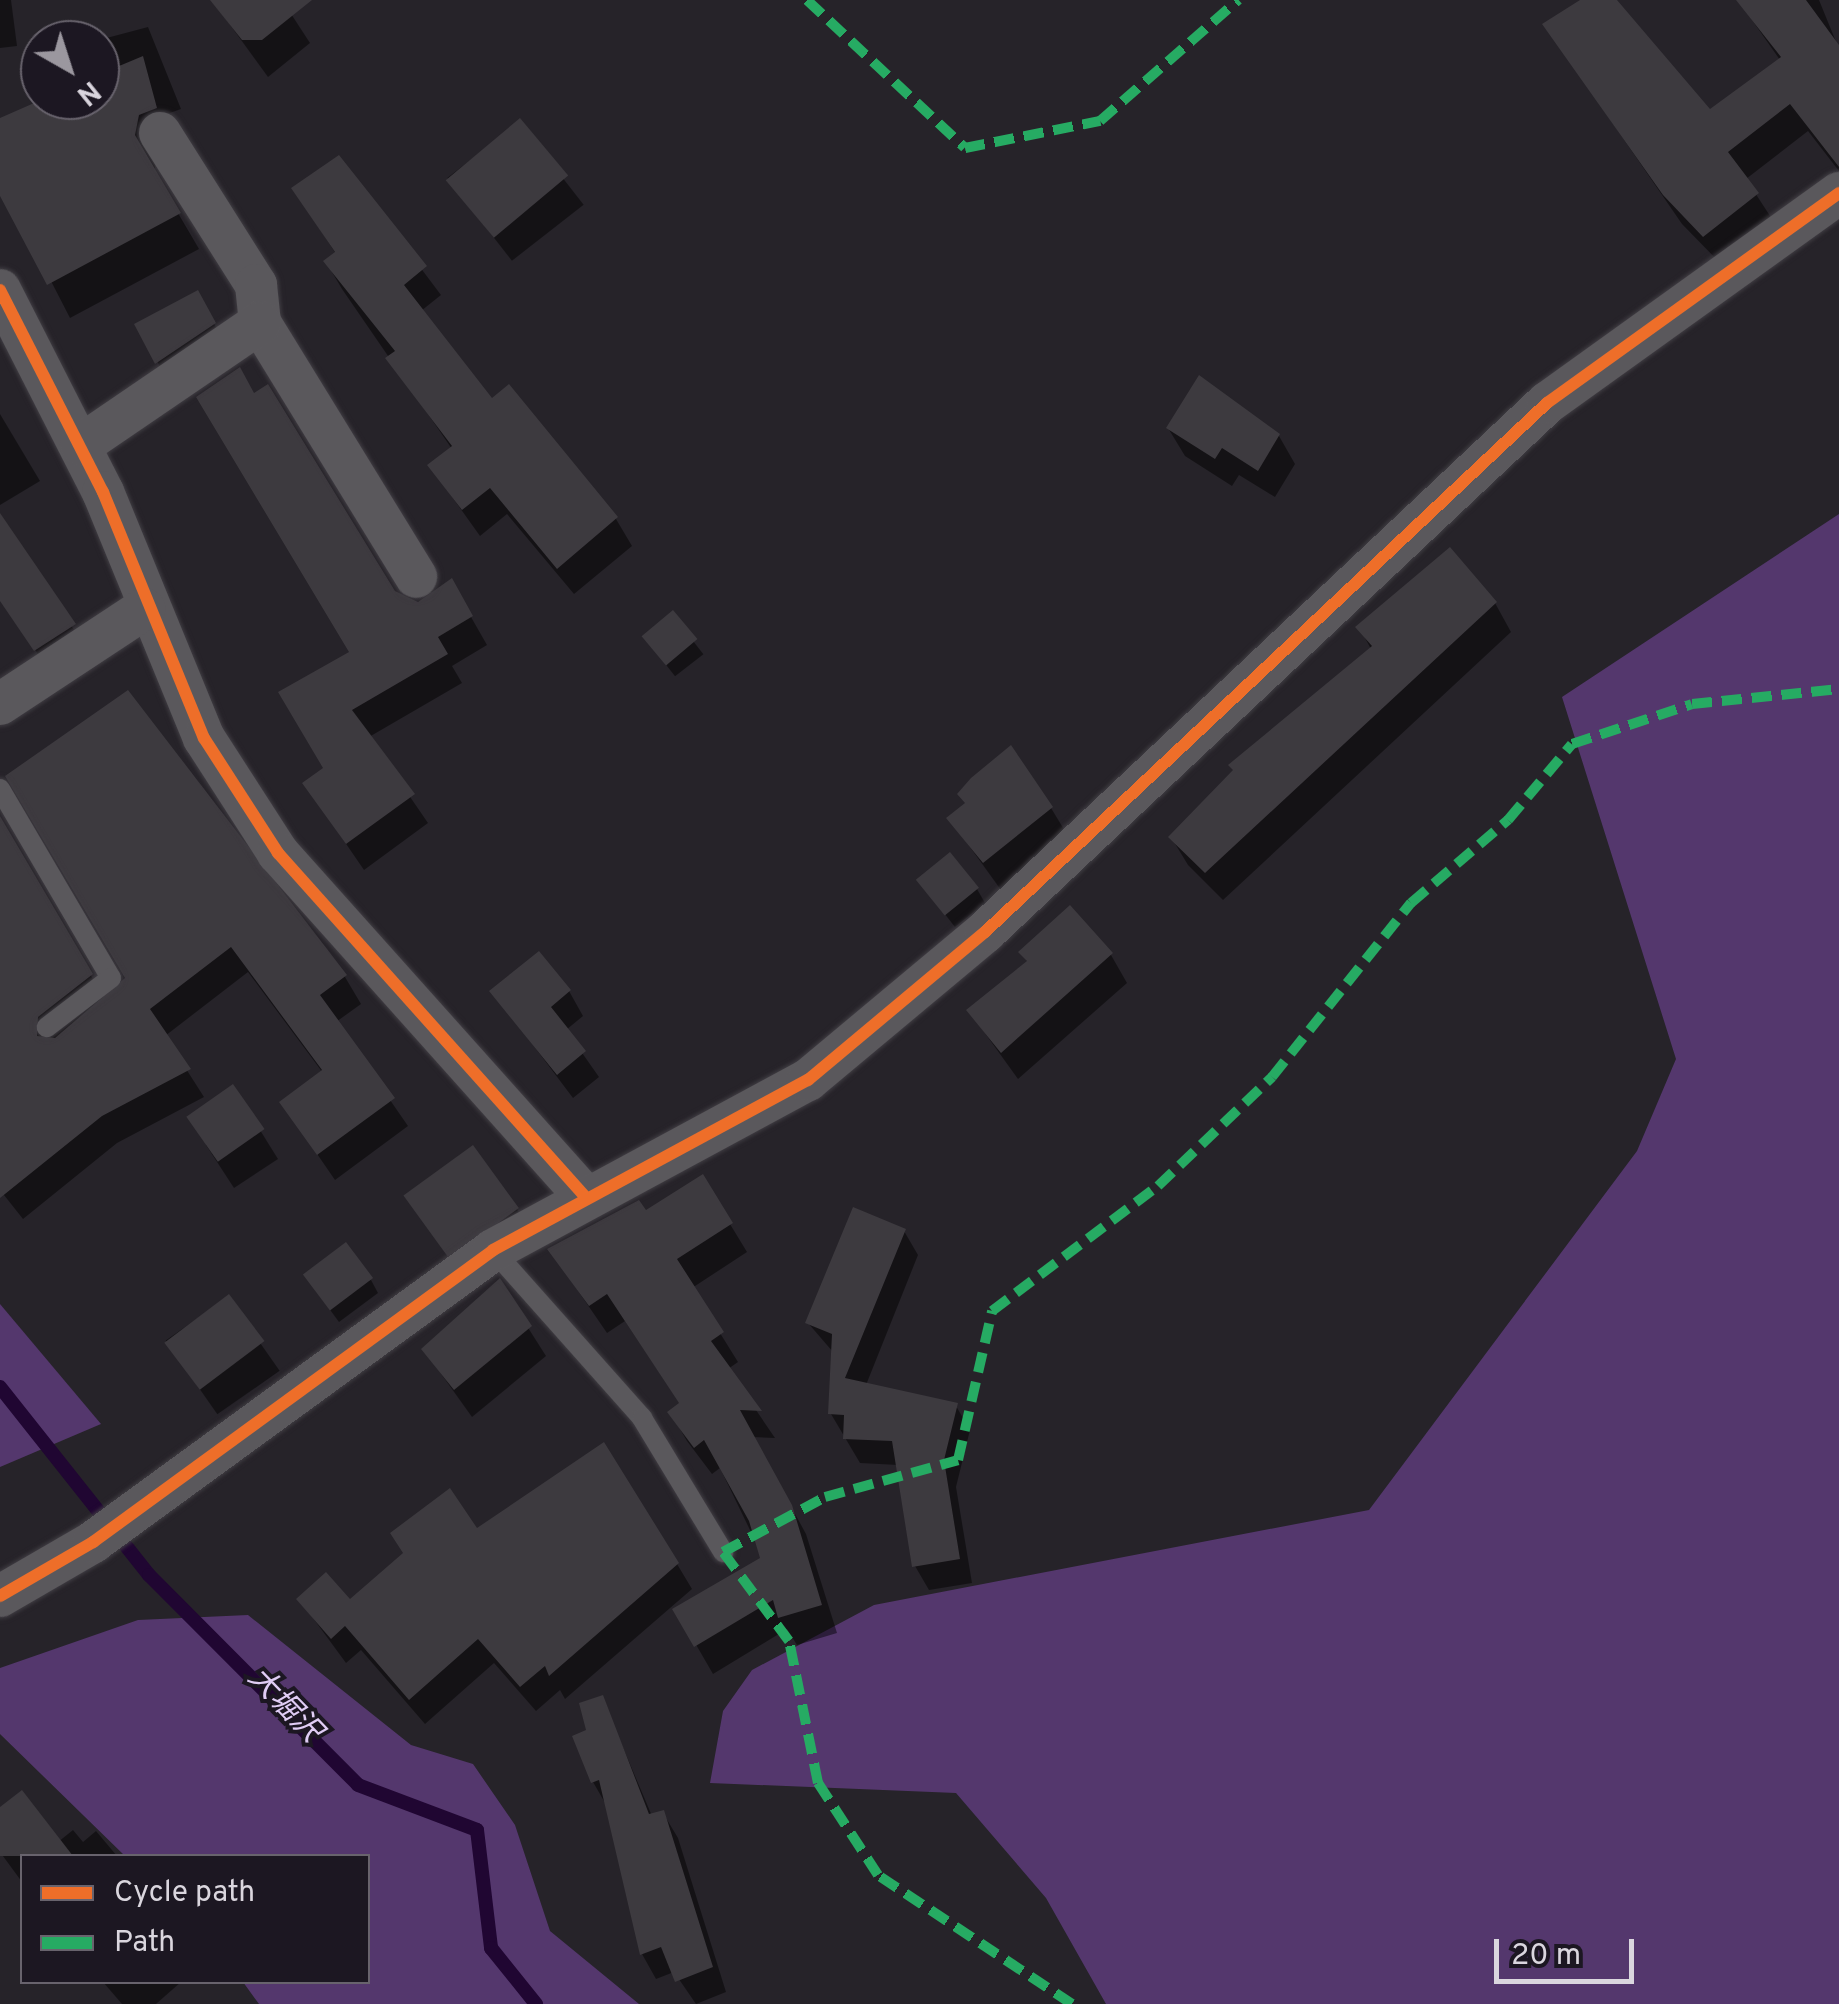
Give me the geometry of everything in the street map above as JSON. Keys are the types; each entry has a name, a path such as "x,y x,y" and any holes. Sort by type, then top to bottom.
{"street":[{"path":"160,133 256,285 260,323 416,577"},
{"path":"0,1596 93,1542 493,1250 586,1198 706,1142 808,1080 985,932 1547,403 1839,194"},
{"path":"0,290 82,444 144,609 204,738 278,853 586,1198"},
{"path":"82,444 260,323"},
{"path":"0,704 144,609"}],"lane":[{"path":"0,789 111,978 47,1027"},
{"path":"493,1250 642,1418 724,1552"}],"shaded area":[{"path":"1839,514 1839,2004 1106,2004 1046,1898 956,1793 710,1783 723,1711 752,1670 874,1605 1369,1510 1637,1151 1676,1059 1562,697"},
{"path":"0,1304 101,1424 0,1467"},
{"path":"248,1615 411,1745 473,1764 515,1825 550,1931 639,2004 259,2004 244,1984 370,1984 370,1854 123,1854 0,1734 0,1668 138,1620"}],"building":[{"path":"210,0 312,0 262,40 242,40"},
{"path":"1580,0 1617,0 1710,109 1781,57 1736,0 1806,0 1839,45 1839,167 1790,104 1728,152 1759,193 1703,237 1663,195 1542,24"},
{"path":"143,56 157,108 139,115 135,135 181,213 47,285 0,196 0,118 20,109 20,120 120,120 120,66"},
{"path":"520,118 568,175 494,238 446,180"},
{"path":"339,155 427,266 404,285 492,398 509,384 618,517 557,569 490,488 462,510 427,465 452,446 385,358 395,351 323,261 335,252 291,188"},
{"path":"198,290 216,323 155,364 134,324"},
{"path":"240,367 254,393 268,384 395,591 418,602 452,578 473,616 438,637 448,654 352,710 415,794 346,844 302,783 323,768 278,692 349,652 196,397"},
{"path":"1199,375 1280,434 1258,471 1222,448 1215,459 1166,428"},
{"path":"0,513 76,624 34,651 0,601"},
{"path":"1450,547 1497,602 1205,873 1168,837 1233,770 1228,765 1372,646 1355,627"},
{"path":"673,610 697,639 666,665 642,636"},
{"path":"128,690 347,975 320,995 395,1098 317,1155 279,1102 322,1070 231,947 150,1009 191,1069 102,1116 0,1198 0,816 93,974 38,1017 37,1036 55,1038 125,978 5,776"},
{"path":"1011,745 1053,807 983,863 946,818 965,803 957,794 971,778"},
{"path":"950,852 979,888 945,915 916,880"},
{"path":"1070,905 1113,953 1001,1053 966,1010 1027,961 1018,952"},
{"path":"539,951 571,990 551,1007 586,1051 557,1075 489,991"},
{"path":"233,1084 265,1129 218,1162 186,1117"},
{"path":"473,1145 519,1208 449,1259 403,1196"},
{"path":"703,1174 733,1223 677,1259 724,1332 711,1341 762,1411 740,1410 792,1505 822,1605 778,1618 773,1600 694,1647 672,1609 760,1558 749,1521 704,1440 694,1448 667,1412 679,1403 607,1294 589,1306 547,1249 639,1200 646,1210"},
{"path":"853,1207 906,1229 845,1378 958,1403 944,1460 960,1559 912,1567 892,1441 843,1439 844,1415 828,1414 832,1334 805,1323"},
{"path":"346,1242 373,1278 330,1310 303,1274"},
{"path":"500,1278 532,1326 454,1390 421,1349"},
{"path":"229,1294 265,1341 200,1390 164,1343"},
{"path":"604,1442 679,1563 549,1676 545,1666 520,1687 478,1639 409,1700 345,1626 331,1639 296,1599 326,1572 350,1599 403,1553 390,1533 450,1488 477,1528"},
{"path":"603,1695 649,1814 664,1810 713,1967 675,1982 661,1947 640,1955 599,1780 591,1783 572,1736 586,1730 579,1703"},
{"path":"22,1790 71,1854 0,1856 0,1807"}],"waterway":[{"name":"大堀沢","path":"0,1387 149,1575 358,1785 477,1830 491,1948 536,2004"}],"marked path":[{"path":"807,0 965,148 1100,121 1238,0"},
{"path":"1072,2004 878,1875 818,1783 789,1641 723,1552 825,1497 958,1460 992,1311 1158,1186 1272,1077 1411,903 1508,820 1572,744 1692,704 1839,689"}],"cycle path":[{"path":"0,1596 93,1542 493,1250 808,1080 985,932 1547,403 1839,193"},
{"path":"0,290 103,492 204,738 278,853 586,1197"}]}
